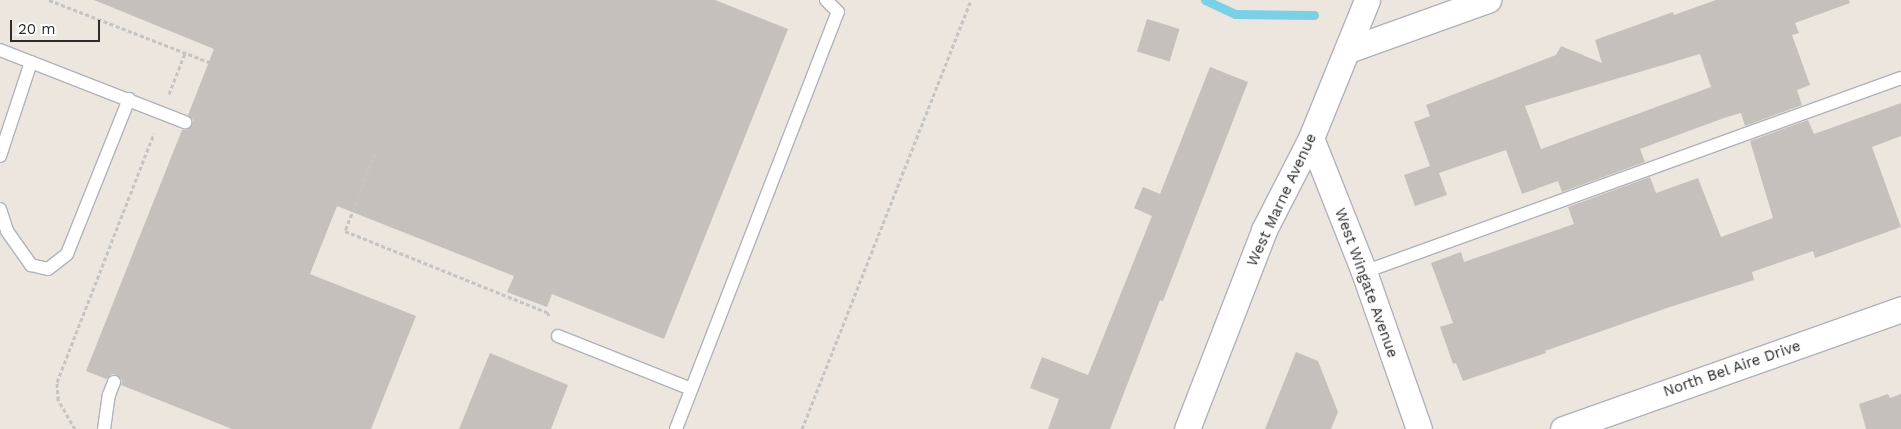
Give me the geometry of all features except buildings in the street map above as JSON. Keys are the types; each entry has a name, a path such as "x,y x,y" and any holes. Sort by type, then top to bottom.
{"street":[{"name":"West Marne Avenue","path":"1186,429 1264,230 1311,138 1367,0"},
{"path":"1348,50 1488,0"},
{"name":"West Wingate Avenue","path":"1311,138 1364,272 1419,429"},
{"name":"North Bel Aire Drive","path":"1564,429 1901,310"}],"lane":[{"path":"676,429 838,12 826,0"},
{"path":"0,50 185,122"},
{"path":"0,156 31,62"},
{"path":"1364,272 1901,78"},
{"path":"0,209 7,231 31,265 48,268 67,254 129,99"},
{"path":"558,336 691,389"},
{"path":"104,429 109,395 114,382"}],"path":[{"path":"49,0 209,62"},
{"path":"802,429 971,0"},
{"path":"75,429 58,400 58,382 185,53"},
{"path":"375,153 345,231 548,312 558,336"}],"waterway":[{"path":"1205,0 1235,14 1314,15"}]}
